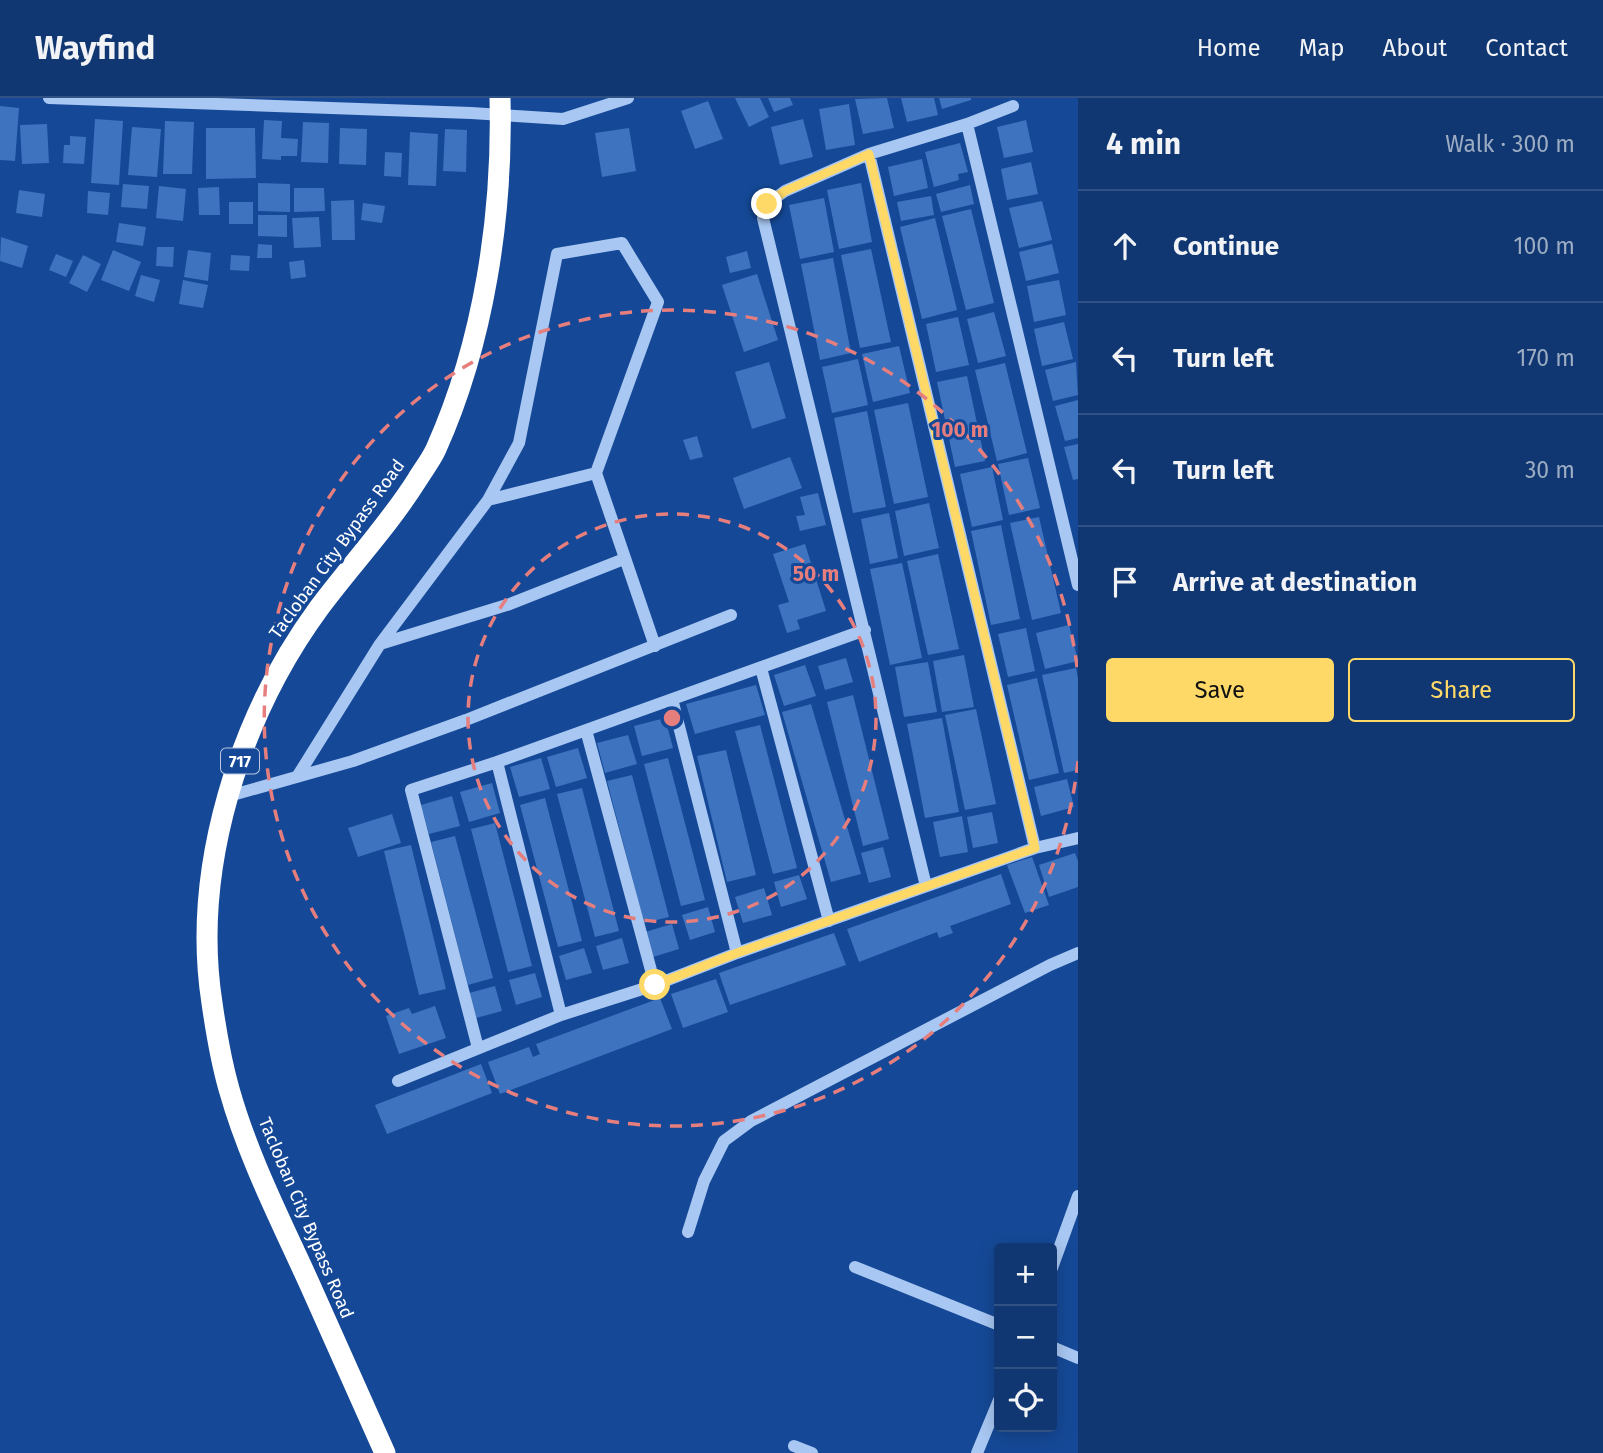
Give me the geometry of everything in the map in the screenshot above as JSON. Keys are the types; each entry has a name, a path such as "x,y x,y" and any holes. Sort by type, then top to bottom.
{"highway":[{"name":"Tacloban City Bypass Road","path":"385,1453 255,1165 228,1087 211,999 207,931 210,874 244,748 286,655 320,607 401,506 435,452 475,340 496,204 500,106"}],"street":[{"path":"48,98 500,106 563,119 628,98"},
{"path":"926,886 763,218 767,204 774,197 869,154 967,124 1013,106"},
{"path":"967,124 1078,585"},
{"path":"869,154 1035,848"},
{"path":"297,777 380,644 488,500 519,443 556,254 622,243 658,303 596,474 655,646"},
{"path":"488,500 596,474"},
{"path":"380,644 510,604 624,559"},
{"path":"229,796 353,761 731,615"},
{"path":"478,1048 411,790 498,762 865,630"},
{"path":"761,668 830,921"},
{"path":"672,699 737,953"},
{"path":"586,730 655,985"},
{"path":"498,762 561,1015"},
{"path":"398,1081 561,1015 655,985 737,953 1035,848 1078,838"},
{"path":"688,1232 704,1181 724,1141 751,1121 1050,965 1078,953"},
{"path":"1057,1254 1078,1196"},
{"path":"855,1267 994,1323"},
{"path":"1057,1349 1078,1358"},
{"path":"977,1453 994,1412"},
{"path":"794,1447 811,1453"}],"building":[{"path":"735,98 760,98 769,117 749,127"},
{"path":"768,98 790,98 793,105 774,112"},
{"path":"887,98 894,128 863,134 855,99"},
{"path":"901,98 934,98 938,115 907,122"},
{"path":"939,98 971,98 971,100 942,109"},
{"path":"708,101 723,139 695,149 681,111"},
{"path":"849,104 855,145 826,150 819,109"},
{"path":"0,106 19,108 15,161 0,160"},
{"path":"95,119 123,121 119,185 91,183"},
{"path":"803,119 813,157 780,165 771,127"},
{"path":"264,120 282,121 281,138 298,139 297,156 281,156 281,160 262,159"},
{"path":"1026,120 1033,152 1004,158 997,127"},
{"path":"165,121 194,122 192,174 163,174"},
{"path":"303,122 329,123 328,163 301,162"},
{"path":"47,124 49,163 22,164 20,125"},
{"path":"132,127 161,129 157,177 128,175"},
{"path":"206,128 255,128 256,178 206,179"},
{"path":"340,128 367,129 366,165 339,164"},
{"path":"629,128 636,171 602,177 595,133"},
{"path":"445,129 467,130 466,172 443,171"},
{"path":"410,132 438,134 436,186 408,185"},
{"path":"70,136 86,137 84,164 63,163 64,145 70,145"},
{"path":"960,143 968,172 958,174 959,180 934,187 925,152"},
{"path":"385,152 402,153 401,177 384,176"},
{"path":"922,159 928,188 894,196 888,167"},
{"path":"1031,162 1038,194 1007,200 1001,169"},
{"path":"258,183 290,184 290,212 258,211"},
{"path":"861,183 872,242 839,249 827,190"},
{"path":"123,184 149,186 147,209 121,207"},
{"path":"970,185 974,204 941,212 936,194"},
{"path":"159,186 186,189 183,221 156,218"},
{"path":"219,187 220,215 199,215 198,188"},
{"path":"294,188 324,188 325,211 294,212"},
{"path":"19,190 45,194 42,217 16,213"},
{"path":"88,191 110,193 108,215 87,213"},
{"path":"931,196 934,215 901,221 897,202"},
{"path":"824,198 834,252 800,259 789,205"},
{"path":"354,200 355,240 332,240 331,201"},
{"path":"1042,201 1052,240 1019,248 1009,208"},
{"path":"229,202 253,202 253,224 229,224"},
{"path":"363,203 385,206 382,223 361,220"},
{"path":"971,209 994,303 966,310 942,216"},
{"path":"258,215 287,215 287,237 258,236"},
{"path":"319,217 321,247 294,248 292,218"},
{"path":"935,218 957,310 922,319 900,227"},
{"path":"119,223 146,227 143,246 116,242"},
{"path":"1,237 28,246 22,268 0,261"},
{"path":"258,244 272,245 272,258 257,258"},
{"path":"1052,244 1059,273 1026,281 1019,252"},
{"path":"157,247 174,247 173,267 156,266"},
{"path":"871,249 891,342 860,348 841,255"},
{"path":"113,250 141,262 129,291 101,280"},
{"path":"188,250 211,253 208,281 184,277"},
{"path":"747,251 751,268 730,273 726,257"},
{"path":"56,254 73,261 66,277 49,270"},
{"path":"83,255 101,264 87,292 69,283"},
{"path":"231,255 250,256 249,271 230,270"},
{"path":"833,258 851,353 820,360 801,264"},
{"path":"304,260 306,277 291,279 289,262"},
{"path":"757,274 778,340 744,352 722,285"},
{"path":"141,275 160,280 154,302 135,296"},
{"path":"183,280 208,285 203,308 179,304"},
{"path":"1059,280 1066,315 1034,322 1027,286"},
{"path":"994,312 1006,356 978,363 967,319"},
{"path":"958,317 969,365 936,372 926,324"},
{"path":"1064,322 1073,359 1042,366 1034,329"},
{"path":"899,346 910,393 873,402 862,354"},
{"path":"858,359 868,405 832,413 822,367"},
{"path":"769,362 786,418 752,429 735,372"},
{"path":"1076,362 1078,395 1053,401 1045,370"},
{"path":"1005,363 1027,453 997,461 975,370"},
{"path":"967,376 985,461 955,467 937,382"},
{"path":"1078,400 1078,438 1065,441 1055,406"},
{"path":"908,403 928,497 894,504 874,410"},
{"path":"867,411 886,507 853,513 834,418"},
{"path":"697,436 703,457 690,460 683,440"},
{"path":"1078,444 1078,479 1073,480 1064,447"},
{"path":"790,457 802,488 744,509 733,478"},
{"path":"1028,458 1040,508 1009,515 998,464"},
{"path":"992,467 1003,520 972,527 960,474"},
{"path":"818,493 826,525 800,531 796,516 805,515 800,497"},
{"path":"929,503 939,548 904,556 895,511"},
{"path":"889,513 898,558 870,564 861,519"},
{"path":"1039,517 1061,613 1032,620 1010,523"},
{"path":"1001,525 1020,619 991,625 971,531"},
{"path":"805,544 826,611 797,620 800,629 787,633 778,605 789,602 773,554"},
{"path":"938,554 959,649 928,655 907,561"},
{"path":"902,563 922,658 890,665 870,569"},
{"path":"1069,625 1078,661 1045,669 1036,633"},
{"path":"1026,628 1035,671 1008,677 998,634"},
{"path":"964,655 974,707 942,712 933,661"},
{"path":"846,658 853,682 825,690 818,666"},
{"path":"928,662 937,712 904,717 895,667"},
{"path":"805,665 816,696 784,706 774,675"},
{"path":"1076,668 1078,770 1064,773 1042,675"},
{"path":"1037,678 1059,773 1029,780 1007,685"},
{"path":"756,685 765,715 695,734 686,704"},
{"path":"853,695 889,839 863,846 827,702"},
{"path":"811,704 861,874 831,882 782,712"},
{"path":"976,709 996,804 965,810 945,715"},
{"path":"665,718 673,748 642,756 634,726"},
{"path":"942,718 959,812 925,818 907,724"},
{"path":"760,725 797,868 773,874 735,731"},
{"path":"628,735 637,764 605,773 597,743"},
{"path":"578,748 587,778 556,787 547,757"},
{"path":"726,750 756,875 727,882 697,756"},
{"path":"541,758 550,789 519,797 510,767"},
{"path":"668,758 705,900 681,906 644,764"},
{"path":"632,775 669,917 644,923 607,781"},
{"path":"1067,779 1074,807 1041,816 1034,787"},
{"path":"492,783 500,813 469,822 460,792"},
{"path":"582,788 619,931 595,937 557,794"},
{"path":"452,796 460,826 429,834 421,805"},
{"path":"545,798 582,941 558,947 520,805"},
{"path":"992,812 998,843 973,848 967,817"},
{"path":"392,814 401,843 358,857 348,828"},
{"path":"962,816 968,852 940,857 933,822"},
{"path":"495,823 532,966 508,972 471,829"},
{"path":"455,836 493,978 468,985 431,842"},
{"path":"411,845 446,989 419,995 384,851"},
{"path":"883,847 891,877 869,883 861,853"},
{"path":"1075,853 1078,861 1078,887 1049,897 1039,865"},
{"path":"1032,857 1049,905 1025,913 1007,865"},
{"path":"1001,874 1011,904 950,926 953,933 939,938 937,932 859,962 847,929"},
{"path":"799,875 807,899 781,907 774,882"},
{"path":"764,888 772,915 743,923 735,897"},
{"path":"708,907 715,932 690,940 682,915"},
{"path":"672,924 679,949 653,957 645,932"},
{"path":"834,933 846,965 730,1005 719,973"},
{"path":"622,938 629,963 603,970 596,946"},
{"path":"584,948 592,973 566,980 559,956"},
{"path":"535,973 542,997 516,1005 509,980"},
{"path":"716,979 728,1012 683,1028 671,994"},
{"path":"495,986 502,1011 476,1018 469,993"},
{"path":"660,998 672,1029 500,1094 488,1062 529,1047 533,1057 540,1054 536,1044"},
{"path":"435,1006 446,1038 399,1054 386,1016 409,1008 412,1014"},
{"path":"481,1064 492,1093 387,1134 375,1105"}],"route":[{"path":"655,985 737,953 1035,848 869,154 785,191 767,204"}]}
